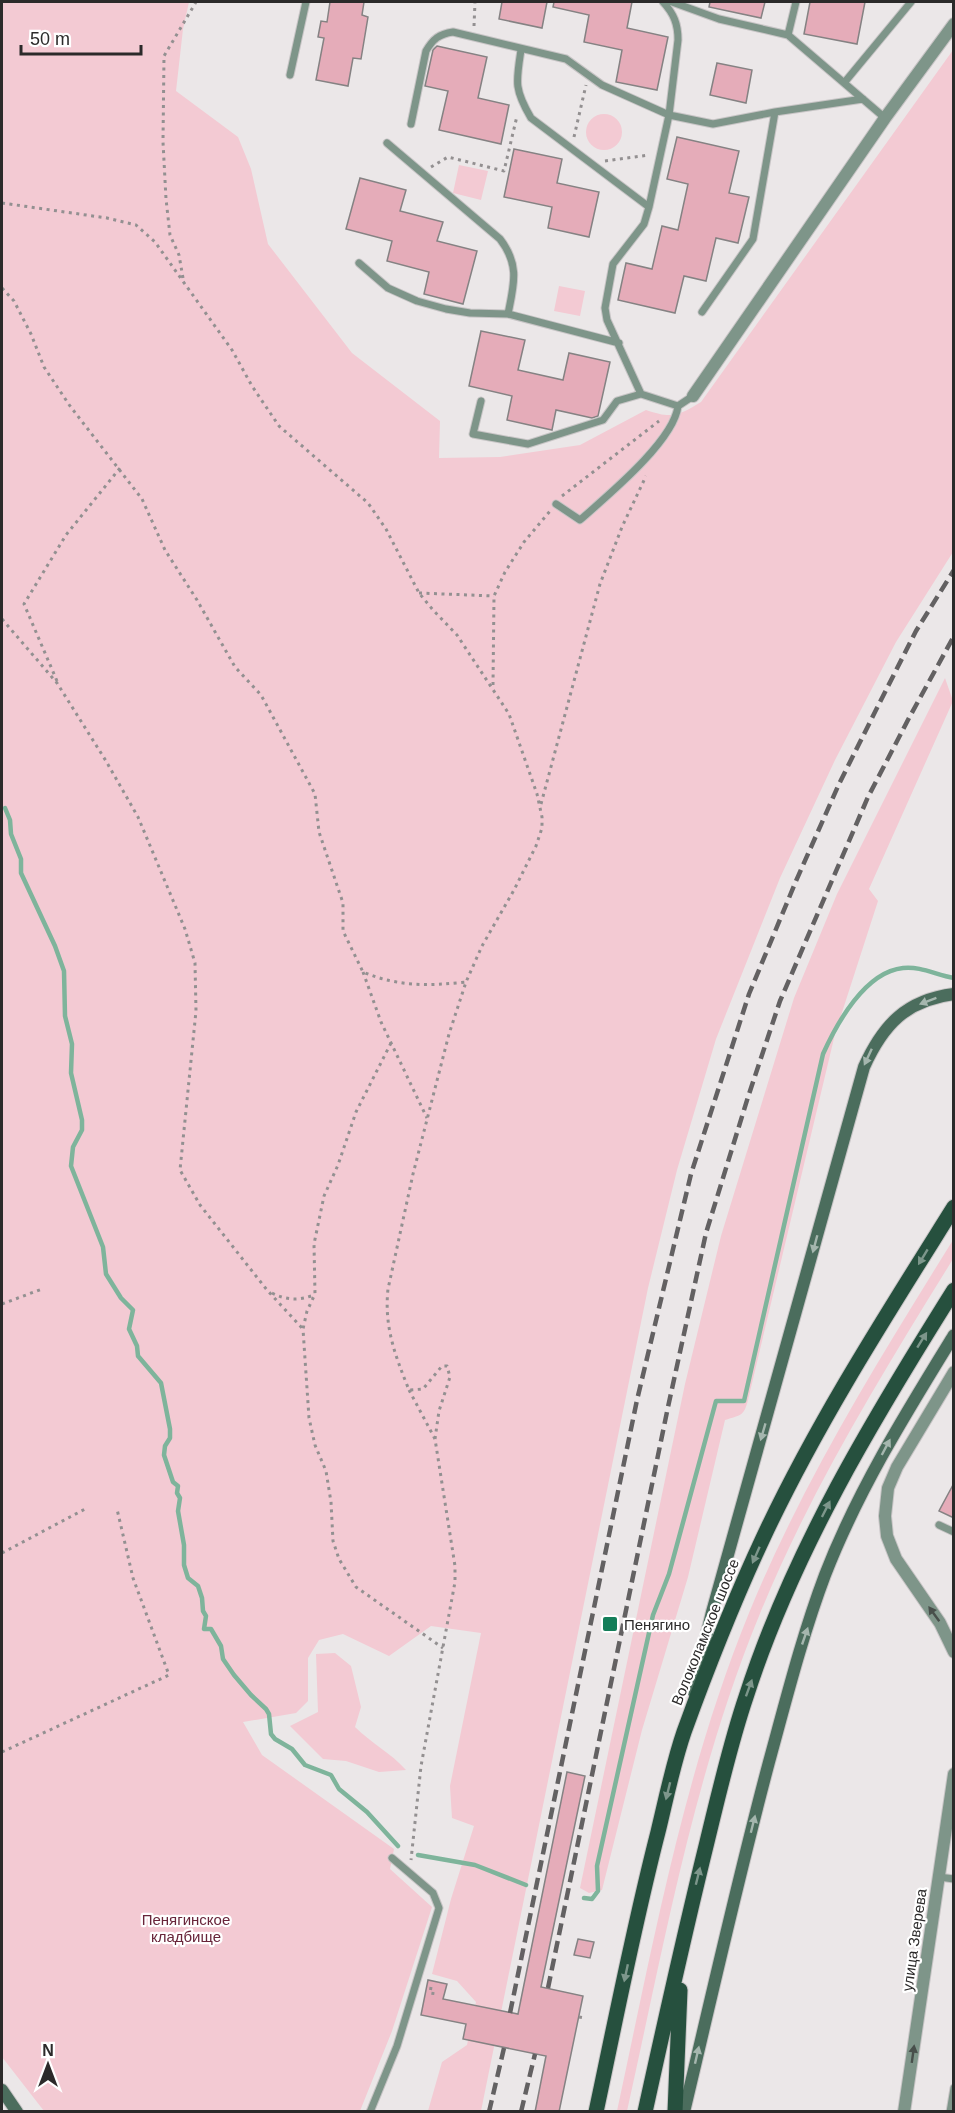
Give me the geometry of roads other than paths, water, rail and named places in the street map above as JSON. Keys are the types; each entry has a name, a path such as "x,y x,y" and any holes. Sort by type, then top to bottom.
{"main road":[{"path":"684,1734 712,1612 864,1067 882,1031 905,1012 927,999 954,994"},
{"name":"Волоколамское шоссе","path":"596,2112 652,1856 684,1734 731,1610 794,1477 854,1370 954,1207"},
{"path":"645,2112 718,1796 746,1697 773,1624 801,1558 845,1472 916,1349 954,1290"},
{"path":"684,2112 759,1798 798,1658 825,1576 847,1524 886,1448 954,1335"},
{"path":"675,2112 678,2016 685,1933"},
{"path":"2,2090 17,2112"}],"street":[{"path":"693,396 885,118 954,24"},
{"path":"953,1373 897,1467 888,1488 885,1516 887,1536 896,1559 940,1623 954,1652"},
{"name":"улица Зверева","path":"904,2112 954,1774"}],"lane":[{"path":"290,75 306,2"},
{"path":"641,394 607,320 605,308 613,264 644,224 669,115 678,28 672,12 663,2"},
{"path":"672,2 720,19 788,35 885,118"},
{"path":"788,35 796,2"},
{"path":"844,83 910,2"},
{"path":"411,124 426,51 432,40 441,34 453,32 566,59 603,85 669,115 713,124 863,99"},
{"path":"521,50 516,82 521,100 531,118 649,207"},
{"path":"702,312 753,239 775,112"},
{"path":"387,143 500,239 509,251 514,264 514,280 508,314"},
{"path":"359,263 388,288 417,301 470,313 508,314 619,343"},
{"path":"481,401 473,434 528,444 603,420 617,401 641,394 678,406"},
{"path":"678,406 693,396"},
{"path":"556,504 579,520 616,488 657,444 677,417 678,406"},
{"path":"939,1525 954,1532"},
{"path":"370,2112 398,2046 439,1908 433,1893 392,1858"},
{"path":"939,1877 954,1879"},
{"path":"950,2112 954,2088"}],"waterway":[{"path":"5,808 10,820 11,834 21,859 21,873 55,946 64,971 65,1016 72,1044 71,1073 82,1120 82,1130 73,1147 71,1166 103,1247 106,1274 121,1298 133,1310 129,1329 137,1346 138,1356 161,1383 170,1429 170,1438 165,1446 164,1455 173,1482 178,1486 177,1493 180,1498 178,1511 184,1545 184,1565 188,1578 198,1586 202,1598 203,1611 206,1616 204,1629 211,1629 221,1646 223,1659 251,1695 266,1709 269,1714 271,1734 275,1739 292,1749 305,1765 331,1775 339,1789 367,1812 398,1846"},
{"path":"584,1898 592,1899 598,1891 597,1866 653,1615 669,1574 716,1401 744,1401 823,1054 844,1014 876,979 903,968 922,969 954,978"},
{"path":"418,1855 475,1865 526,1885"}],"railway":[{"path":"510,2013 637,1400 691,1174 749,994 796,881 839,784 916,631 954,570"},
{"path":"548,1988 706,1233 780,1001 868,797 954,636"},
{"path":"489,2112 504,2048"},
{"path":"521,2112 535,2054"}],"place":[{"name":"Пенягино","path":"610,1624"}],"park label":[{"name":"Пенягинское кладбище","path":"186,1928"}]}
